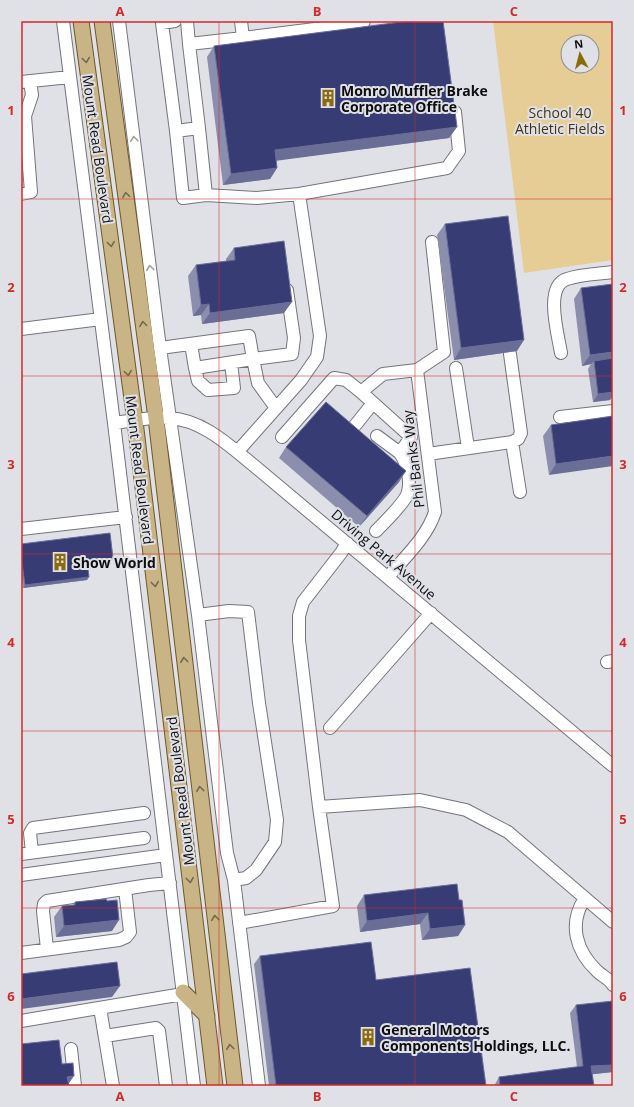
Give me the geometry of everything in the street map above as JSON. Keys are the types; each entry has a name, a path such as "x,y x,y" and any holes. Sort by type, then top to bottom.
{"main road":[{"name":"Mount Read Boulevard","path":"81,21 135,420 215,1086"},
{"name":"Mount Read Boulevard","path":"102,21 163,418 235,1086"},
{"path":"183,993 207,1016"}],"street":[{"name":"Mount Read Boulevard","path":"63,21 126,517 194,1086"},
{"name":"Mount Read Boulevard","path":"119,21 160,348 163,418 197,611 227,853 234,880 259,1086"},
{"path":"175,21 162,22 183,198 206,195 257,198 299,194 447,168 459,151 453,100"},
{"path":"186,21 206,195"},
{"path":"241,21 243,38"},
{"path":"189,44 363,23 364,21"},
{"path":"21,194 31,192 25,116 32,95 26,82 70,77"},
{"path":"176,131 199,128"},
{"path":"238,452 301,380 317,357 320,336 299,194"},
{"path":"361,392 383,374 417,370 444,352 432,242"},
{"path":"561,353 553,300 556,287 566,279 613,272"},
{"path":"195,368 292,354 294,338 286,280"},
{"path":"21,329 101,319"},
{"path":"160,348 249,336 258,383 276,408"},
{"path":"191,344 198,381 208,390 234,388 231,363"},
{"path":"282,437 334,378 346,380 411,438 428,450 468,448 512,442 518,439 520,433 510,354"},
{"path":"456,368 468,448"},
{"name":"Phil Banks Way","path":"388,577 424,534 433,517 434,500 417,370"},
{"path":"353,428 373,404"},
{"path":"560,417 613,411"},
{"name":"Driving Park Avenue","path":"114,423 163,418 189,421 200,426 238,452 613,766"},
{"path":"376,531 407,496 409,487 406,461 400,453 377,436"},
{"path":"400,453 411,438"},
{"path":"512,442 520,492"},
{"path":"21,529 126,517"},
{"path":"239,923 333,906 319,807 299,640 299,616 303,602 341,553 346,543"},
{"path":"197,611 248,612 259,703 277,820 275,842 256,870 246,878 234,880"},
{"path":"330,728 431,613"},
{"path":"319,807 420,800 466,810 508,832 613,922"},
{"path":"144,813 33,828 30,833 26,853 144,838"},
{"path":"21,875 166,856"},
{"path":"47,949 43,911 44,904 47,901 170,883"},
{"path":"21,953 119,940 126,937 130,932 125,889"},
{"path":"585,898 576,914 577,937 580,950 588,962 613,985"},
{"path":"21,1021 183,993"},
{"path":"100,1008 113,1086"},
{"path":"105,1036 156,1028 159,1031 166,1086"},
{"path":"71,1049 75,1086"}],"green space":[{"name":"School 40 Athletic Fields","path":"493,21 613,21 613,260 524,273"}],"building":[{"name":"Monro Muffler Brake Corporate Office","path":"409,21 443,21 457,127 275,150 277,168 231,174 214,46"},
{"path":"508,216 524,340 461,348 445,224"},
{"path":"284,241 292,302 210,313 209,304 201,305 196,265 235,260 234,248"},
{"path":"613,284 613,352 590,355 581,288"},
{"path":"613,358 613,392 598,394 594,361"},
{"path":"326,402 406,471 367,516 286,447"},
{"path":"613,416 613,456 556,464 551,425"},
{"name":"Show World","path":"110,533 113,558 87,561 89,577 25,585 21,544"},
{"path":"457,884 459,900 462,900 465,925 430,929 428,913 367,921 364,895"},
{"path":"106,899 107,901 117,900 119,920 64,926 62,906 75,905 75,902"},
{"name":"General Motors Components Holdings, LLC.","path":"371,942 376,980 470,968 486,1086 276,1086 260,956"},
{"path":"117,962 120,986 21,999 21,974"},
{"name":"General Motors Components Holdings, LLC.","path":"613,1001 613,1065 591,1066 594,1086 500,1086 499,1077 583,1066 576,1005"},
{"path":"59,1040 62,1064 73,1063 74,1076 67,1077 69,1086 21,1086 21,1044"}],"place":[{"name":"Monro Muffler Brake Corporate Office","path":"328,98"},
{"name":"Show World","path":"60,562"},
{"name":"General Motors Components Holdings, LLC.","path":"368,1037"}]}
